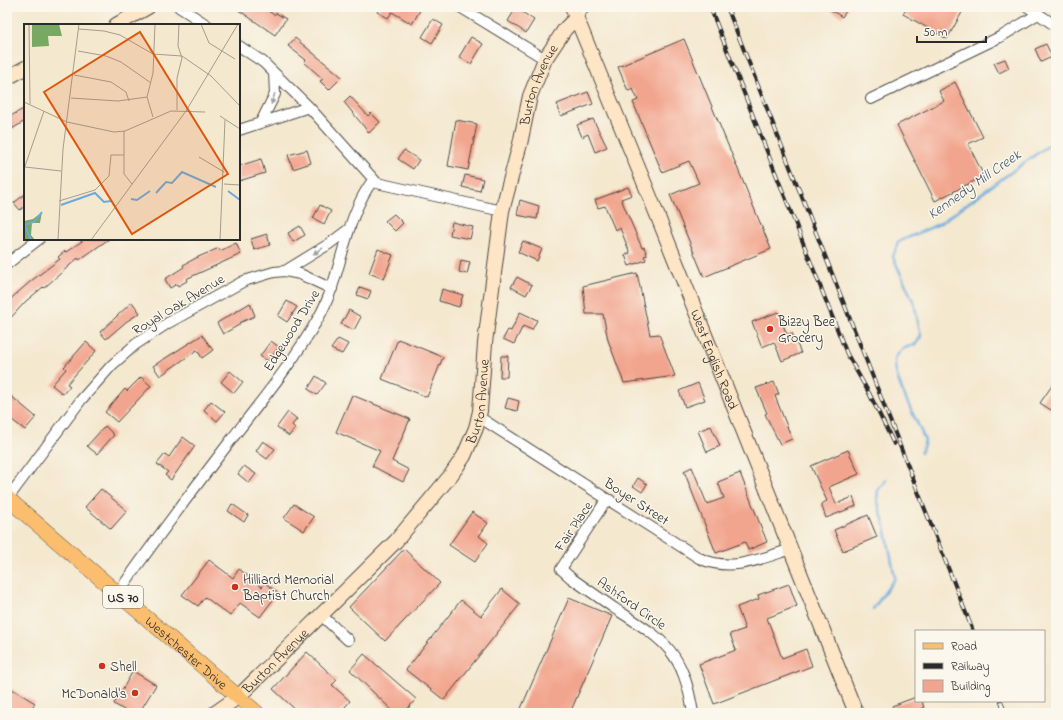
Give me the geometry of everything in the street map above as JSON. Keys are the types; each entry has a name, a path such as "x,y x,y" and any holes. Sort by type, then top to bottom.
{"main road":[{"name":"Westchester Drive","path":"7,498 257,713"}],"street":[{"path":"118,24 148,7"},
{"path":"179,7 205,24"},
{"path":"460,7 545,60"},
{"path":"1028,7 1056,26"},
{"name":"Burton Avenue","path":"215,713 238,697 396,540 451,475 464,456 479,417 485,343 502,211 520,144 530,96 545,60 577,10"},
{"name":"West English Road","path":"577,10 856,713"},
{"path":"871,100 1002,36 1038,14"},
{"path":"240,47 263,62 309,107 377,183 502,211"},
{"path":"7,78 24,69"},
{"path":"261,122 271,105 275,94 274,73"},
{"path":"240,130 309,107"},
{"name":"Edgewood Drive","path":"118,593 155,540 278,380 319,316 332,289 349,228 365,190 373,180"},
{"path":"285,271 329,244 349,228"},
{"path":"7,264 38,240"},
{"name":"Royal Oak Avenue","path":"7,498 81,400 112,365 136,344 168,323 244,281 265,274 285,271 312,278 332,289"},
{"name":"Boyer Street","path":"479,417 709,563 725,566 744,565 791,550"},
{"name":"Fair Place","path":"561,569 602,506 610,500"},
{"name":"Ashford Circle","path":"561,569 571,578 659,637 672,652 681,666 688,685 693,713"},
{"path":"321,615 348,640"}],"building":[{"path":"234,7 263,7 274,15 276,13 286,19 275,35"},
{"path":"380,7 422,7 412,24 392,12 388,18 377,12"},
{"path":"826,7 849,7 842,17"},
{"path":"907,7 965,7 947,39 903,14"},
{"path":"516,8 534,20 526,33 508,21"},
{"path":"433,19 443,25 432,43 422,37"},
{"path":"471,37 483,44 471,64 459,57"},
{"path":"295,38 342,77 329,90 320,81 323,79 304,62 306,60 288,46"},
{"path":"684,39 771,249 704,277 670,195 699,183 689,161 662,172 633,102 638,100 633,89 628,91 618,67"},
{"path":"1046,44 1052,57 1041,62 1035,49"},
{"path":"1005,59 1009,68 999,73 994,63"},
{"path":"955,82 983,137 968,144 984,176 935,201 897,125 944,101 939,91"},
{"path":"588,92 593,104 561,116 557,104"},
{"path":"350,96 368,116 371,113 380,122 369,133 344,102"},
{"path":"24,109 24,122 7,132 7,118"},
{"path":"593,119 607,147 595,152 588,134 582,137 577,125"},
{"path":"456,120 477,124 468,170 448,166"},
{"path":"307,150 311,163 293,169 288,155"},
{"path":"404,150 419,160 413,169 398,159"},
{"path":"261,159 265,173 240,181 240,166"},
{"path":"465,175 483,179 480,191 462,187"},
{"path":"628,187 632,195 621,199 642,248 644,247 647,255 644,256 646,260 629,266 625,255 630,253 620,228 615,230 605,206 598,208 595,200"},
{"path":"24,195 24,207 20,210 14,203"},
{"path":"520,200 539,206 537,219 517,215"},
{"path":"320,205 331,211 324,224 313,218"},
{"path":"394,214 403,223 395,231 385,221"},
{"path":"452,222 473,227 470,239 450,235"},
{"path":"300,226 305,235 293,242 288,233"},
{"path":"267,234 270,245 254,250 251,239"},
{"path":"84,240 108,240 79,260 78,258 44,288 43,287 26,301 7,322 7,302 60,259 58,257 65,251 66,252"},
{"path":"523,241 542,249 537,261 518,252"},
{"path":"236,243 241,254 186,279 187,281 178,286 177,284 170,288 165,279 184,267 183,265 219,248 220,251"},
{"path":"378,249 393,255 384,279 369,273"},
{"path":"461,260 470,262 467,274 459,272"},
{"path":"637,273 650,335 659,334 675,376 624,383 608,340 603,314 586,314 583,286"},
{"path":"517,277 532,285 526,295 511,287"},
{"path":"360,287 371,291 368,299 357,295"},
{"path":"442,289 463,295 459,307 439,301"},
{"path":"287,301 297,307 287,322 278,316"},
{"path":"132,302 140,313 127,321 106,339 100,332"},
{"path":"250,303 255,316 239,323 239,325 223,334 217,323"},
{"path":"349,310 361,317 354,330 341,324"},
{"path":"520,312 537,320 532,330 523,326 514,344 503,339 508,330 511,331"},
{"path":"778,312 787,335 792,333 801,353 782,361 774,342 762,347 752,322"},
{"path":"202,335 213,350 202,358 197,350 160,376 153,366"},
{"path":"338,339 348,344 342,354 331,349"},
{"path":"398,339 443,357 427,397 382,379"},
{"path":"271,341 279,347 268,361 260,356"},
{"path":"86,342 96,351 67,384 70,386 63,394 52,385 66,369 64,367"},
{"path":"501,356 508,356 507,377 500,377"},
{"path":"230,371 243,382 234,393 221,382"},
{"path":"316,376 326,383 317,395 308,389"},
{"path":"141,377 151,386 117,422 105,412 125,389 127,391"},
{"path":"1056,380 1056,403 1051,410 1040,403"},
{"path":"774,382 779,394 775,396 792,439 780,444 765,414 767,413 756,388"},
{"path":"698,383 705,400 685,407 679,391"},
{"path":"352,395 410,419 392,461 409,470 403,482 372,466 380,451 336,432"},
{"path":"11,396 36,417 25,430 7,416 7,401"},
{"path":"508,398 519,401 517,411 505,408"},
{"path":"211,401 225,412 217,421 204,410"},
{"path":"288,412 297,419 292,425 295,428 289,436 277,427"},
{"path":"105,426 114,435 97,454 87,446"},
{"path":"711,426 720,446 707,452 698,431"},
{"path":"183,437 195,446 171,480 165,475 168,472 157,464 165,454 169,457"},
{"path":"263,441 275,449 267,459 256,451"},
{"path":"848,450 859,474 829,487 836,504 853,497 856,506 826,518 821,504 827,501 811,466"},
{"path":"244,466 256,474 249,483 238,474"},
{"path":"692,467 707,504 724,498 718,482 740,473 767,542 748,550 745,542 716,553 684,471"},
{"path":"638,478 647,484 642,492 633,486"},
{"path":"101,489 127,511 111,529 85,507"},
{"path":"232,504 248,515 244,522 228,511"},
{"path":"294,504 314,517 304,531 284,518"},
{"path":"472,512 488,523 479,536 488,543 475,562 449,545"},
{"path":"868,515 877,537 843,551 834,530"},
{"path":"404,549 440,583 385,641 349,607"},
{"name":"Hilliard Memorial Baptist Church","path":"209,560 233,578 239,569 262,587 265,583 278,593 260,617 240,603 230,616 205,597 198,606 182,595"},
{"path":"789,584 797,606 767,618 782,658 806,649 812,666 714,704 699,664 736,650 730,634 745,629 737,607 759,599 758,595"},
{"path":"502,589 520,604 444,700 406,670 461,600 481,616"},
{"path":"569,598 612,616 570,713 519,713"},
{"path":"307,652 337,680 332,685 350,701 340,713 299,713 273,689"},
{"path":"364,654 416,699 404,713 395,713 350,670"},
{"path":"133,671 156,685 139,713 129,713 114,704"},
{"path":"7,686 35,703 29,713 7,713"},
{"path":"915,697 915,702 922,702 924,708 912,713 895,713 892,706"}],"waterway":[{"name":"Kennedy Mill Creek","path":"921,453 925,441 901,386 895,365 898,354 904,348 916,344 921,336 914,303 893,257 898,242 939,224 1056,140"},
{"name":"Kennedy Mill Creek","path":"873,609 895,578 885,526 877,500 878,490 886,480"}],"railway":[{"path":"710,7 847,354 869,393 894,444"},
{"path":"727,7 973,630"},
{"path":"1001,702 1005,713"}],"place":[{"name":"Bizzy Bee Grocery","path":"770,329"},
{"name":"Hilliard Memorial Baptist Church","path":"235,587"},
{"name":"Shell","path":"102,666"},
{"name":"McDonald's","path":"135,693"}]}
